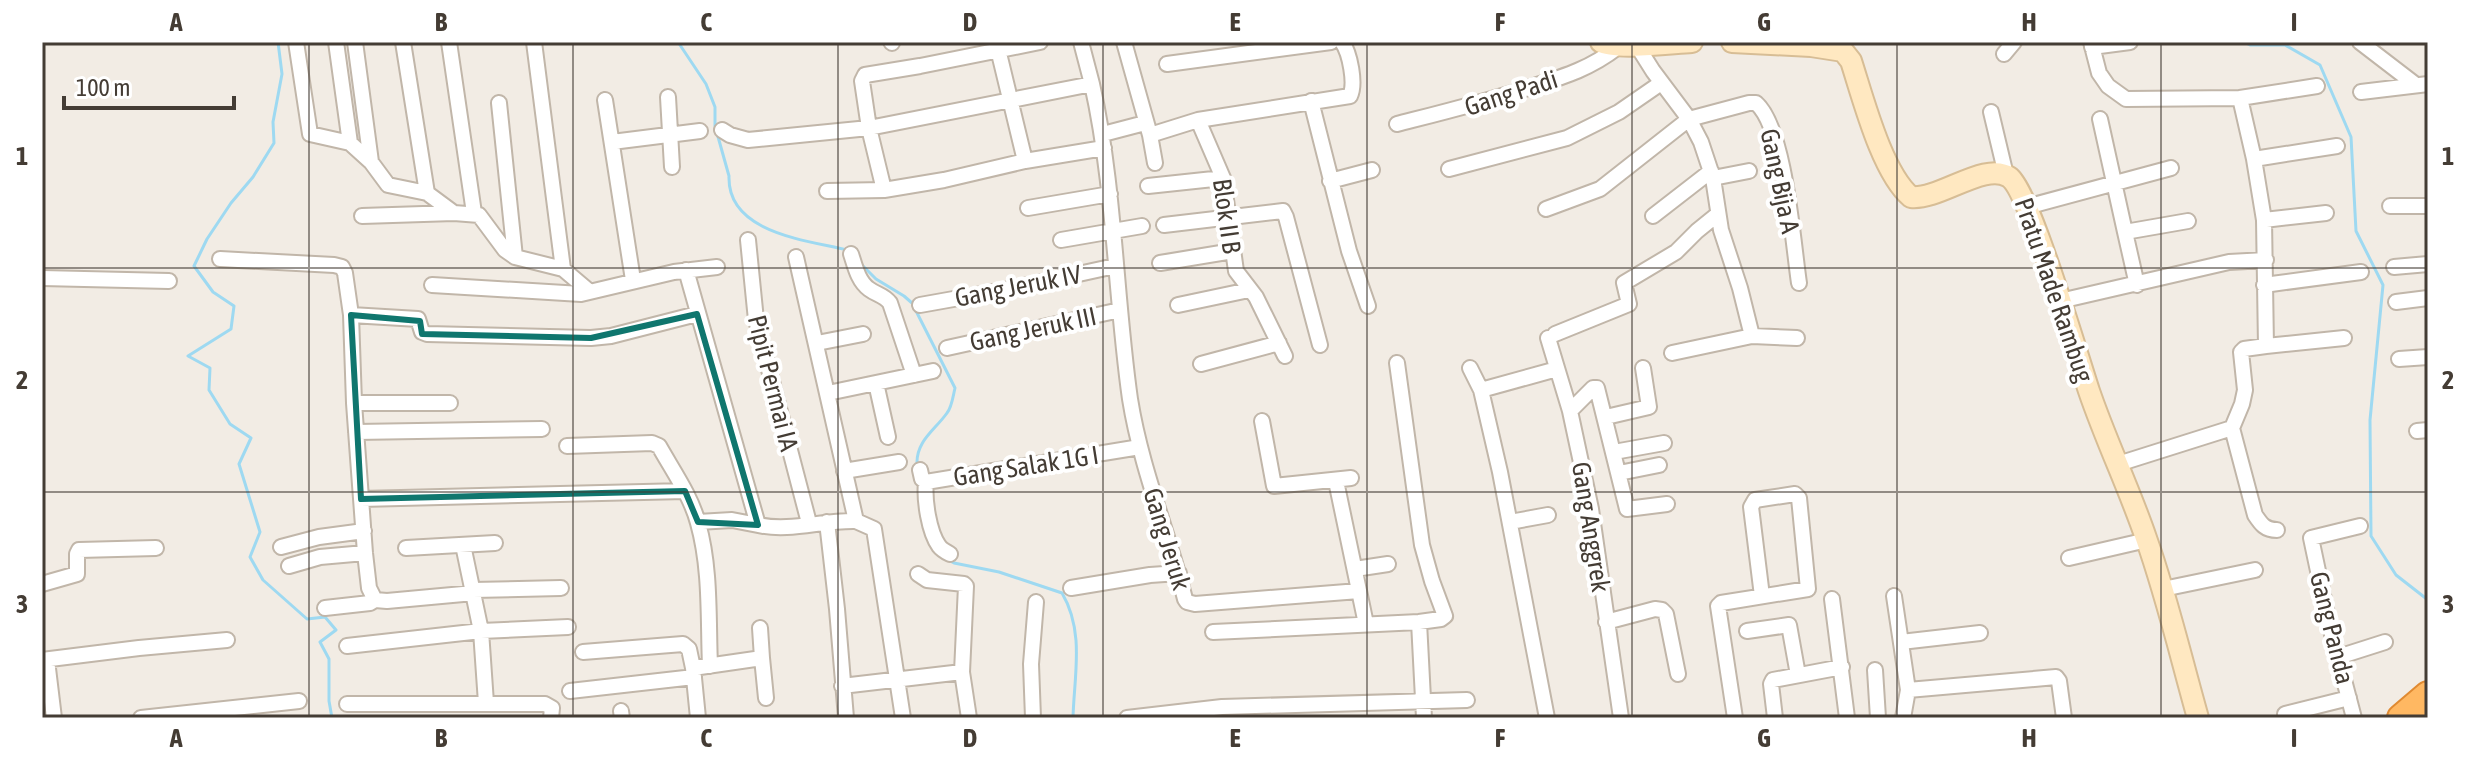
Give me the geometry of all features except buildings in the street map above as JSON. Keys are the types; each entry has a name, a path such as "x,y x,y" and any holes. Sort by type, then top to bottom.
{"highway":[{"path":"2401,718 2428,695"}],"street":[{"path":"296,42 310,134 350,143 371,162 388,185 427,193 454,213"},
{"path":"336,42 350,143"},
{"path":"355,42 371,162"},
{"path":"403,42 427,193"},
{"path":"449,42 474,213"},
{"path":"534,42 563,269"},
{"path":"884,190 869,128 862,81 865,75 997,47 1040,42"},
{"name":"Gang Jeruk","path":"1081,42 1104,141 1131,400 1156,507 1185,599 1190,604 1359,591"},
{"path":"1124,42 1155,163"},
{"path":"1167,64 1331,42"},
{"path":"827,191 884,190 944,180 1147,129 1347,97 1353,91 1346,47 1342,42"},
{"path":"1618,45 1692,42"},
{"name":"Pratu Made Rambug","path":"1732,42 1776,43 1843,51 1893,174 1911,197 1934,194 1987,174 2006,175 2016,185 2060,301 2090,394 2147,540 2198,718"},
{"path":"2130,42 2091,44 2099,73 2108,86 2126,99 2240,98 2317,86"},
{"path":"2360,42 2422,84"},
{"path":"1618,45 1661,83 1689,119 1701,142 1752,336"},
{"name":"Gang Padi","path":"1397,124 1477,105 1562,77 1593,65 1618,45"},
{"path":"997,47 1025,161"},
{"path":"1449,169 1567,138 1619,112 1661,83"},
{"path":"722,130 748,140 869,128 1092,84"},
{"path":"2361,92 2422,84"},
{"path":"668,97 672,167"},
{"path":"2240,98 2264,220 2266,346"},
{"path":"605,100 633,280"},
{"path":"1311,101 1349,251 1368,306"},
{"path":"499,103 515,257"},
{"name":"Gang Bija A","path":"1689,119 1749,103 1756,103 1763,110 1777,143 1799,283"},
{"path":"1991,112 2006,175"},
{"path":"1546,209 1600,189 1689,119"},
{"path":"2100,119 2137,285"},
{"name":"Blok II B","path":"1198,120 1223,178 1236,271 1256,297 1282,350 1201,364"},
{"path":"612,142 700,131"},
{"path":"2254,159 2337,146"},
{"path":"2026,207 2171,168"},
{"path":"1330,181 1372,170"},
{"path":"1653,216 1712,175 1749,171"},
{"path":"1148,186 1223,178"},
{"path":"1028,208 1110,194"},
{"path":"2390,206 2428,206"},
{"path":"362,216 474,213 483,219 505,250 515,257 563,269 589,291"},
{"path":"1164,225 1229,215 1284,213 1320,345"},
{"path":"2264,220 2326,213"},
{"name":"Gang Anggrek","path":"1621,718 1591,509 1552,336 1629,304 1624,283 1676,252 1718,214"},
{"path":"2125,232 2188,221"},
{"path":"1061,240 1142,226"},
{"name":"Pipit Permai IA","path":"748,240 756,320 809,523"},
{"path":"1160,263 1233,251"},
{"path":"851,254 863,283 885,296 890,303 914,375"},
{"path":"796,257 856,521"},
{"path":"220,259 342,267 345,273 351,315 365,553 369,588 375,600"},
{"path":"2060,301 2229,262 2266,260"},
{"path":"2394,267 2428,264"},
{"name":"Gang Jeruk IV","path":"920,305 1115,266"},
{"path":"432,285 575,294 633,280 717,267"},
{"path":"686,270 758,525"},
{"path":"2264,285 2361,272"},
{"path":"42,278 169,281"},
{"path":"1178,305 1249,290"},
{"path":"2396,302 2428,298"},
{"name":"Gang Jeruk III","path":"947,348 1120,310"},
{"path":"351,315 418,319 422,332 427,334 591,338 611,336 697,314"},
{"path":"817,343 863,334"},
{"path":"1672,353 1752,336 1797,338"},
{"path":"2277,530 2262,526 2255,515 2232,428 2245,390 2241,352 2266,346 2344,338"},
{"path":"2399,359 2428,357"},
{"path":"1213,632 1419,622 1445,616 1422,545 1397,363"},
{"path":"1470,368 1481,390 1547,718"},
{"path":"1606,417 1649,407 1643,368"},
{"path":"1481,390 1557,369"},
{"path":"828,393 933,371"},
{"path":"876,383 888,437"},
{"path":"1570,411 1595,388 1598,390 1627,509 1667,504"},
{"path":"354,403 450,403"},
{"path":"1262,421 1274,486 1344,479 1355,569 1366,624"},
{"path":"2118,464 2232,428"},
{"path":"356,432 542,429"},
{"path":"567,446 652,443 659,446 685,491 698,522 705,564 710,666"},
{"path":"1614,452 1664,443"},
{"name":"Gang Salak 1G I","path":"950,554 939,546 929,519 923,476 1140,447"},
{"path":"844,471 899,462"},
{"path":"1619,473 1659,465"},
{"path":"361,499 685,491"},
{"path":"1735,718 1719,605 1808,589 1799,498 1795,494 1755,500 1751,507 1762,596"},
{"path":"1510,522 1548,515"},
{"path":"698,522 732,520 779,529 809,523 856,521 874,529 903,718"},
{"path":"827,522 846,718"},
{"name":"Gang Panda","path":"2354,718 2311,538 2360,526"},
{"path":"281,547 319,537 364,531"},
{"path":"2069,558 2147,540"},
{"path":"406,548 495,543"},
{"path":"463,545 481,631 486,703"},
{"path":"42,584 77,574 79,550 156,548"},
{"path":"289,566 320,557 365,553"},
{"path":"1355,569 1388,564"},
{"path":"2163,589 2255,570"},
{"path":"1071,588 1179,573"},
{"path":"918,574 927,580 966,586 962,672 969,718"},
{"path":"325,608 375,600 561,588"},
{"path":"1894,596 1908,690 1903,718"},
{"path":"1832,599 1847,718"},
{"path":"1033,718 1031,664 1036,602"},
{"path":"1606,622 1655,609 1662,610 1666,614 1678,674"},
{"path":"1419,622 1424,711"},
{"path":"1747,631 1789,625 1798,675"},
{"path":"347,646 481,631 568,627"},
{"path":"760,628 766,698"},
{"path":"1901,642 1980,633"},
{"path":"54,718 45,660 227,640"},
{"path":"2338,657 2385,642"},
{"path":"583,652 685,644 694,672 698,718"},
{"path":"570,691 762,658"},
{"path":"1775,718 1771,682 1842,667"},
{"path":"1875,670 1878,718"},
{"path":"842,686 962,672"},
{"path":"1908,690 2054,677 2059,681 2064,718"},
{"path":"2285,714 2349,698"},
{"path":"1127,718 1222,707 1424,711 1467,700"},
{"path":"141,718 299,701"},
{"path":"347,704 545,704 552,708 551,718"}],"highlighted area":[{"path":"697,314 758,525 698,522 685,491 361,499 351,315 420,321 422,334 591,338"}],"waterway":[{"path":"278,42 282,74 273,122 274,143 207,239 194,266 213,292 234,306 231,329 188,356 210,368 209,390 230,424 251,438 239,464 260,532 250,557 263,580 307,619 325,617 336,630 320,642 329,659 332,718"},
{"path":"678,42 706,84 715,107 715,126 732,195 741,210 772,231 847,250"},
{"path":"2244,42 2250,45 2285,45 2320,65 2351,137 2356,231 2383,285 2370,420 2371,536 2396,575 2428,600"},
{"path":"861,264 876,279 912,303 955,388 949,411 927,436 917,464"},
{"path":"941,556 954,563 999,572 1062,593 1074,623 1076,639 1073,718"}]}
